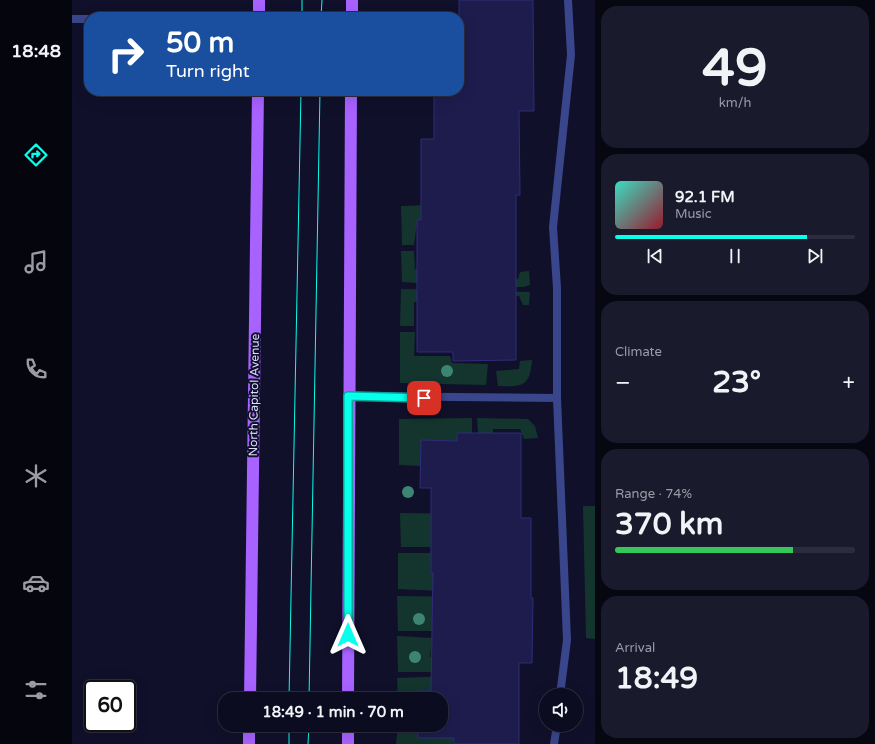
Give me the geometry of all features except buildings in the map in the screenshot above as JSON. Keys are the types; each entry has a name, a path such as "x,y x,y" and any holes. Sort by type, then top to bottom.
{"main road":[{"path":"259,0 259,12"},
{"path":"352,0 352,12"},
{"name":"North Capitol Avenue","path":"250,692 258,96"},
{"path":"348,692 348,396 351,96"},
{"path":"249,732 249,744"},
{"path":"348,732 348,744"}],"lane":[{"path":"561,688 566,640 557,398 557,288 553,227 571,55 568,0"},
{"path":"72,19 84,19"},
{"path":"348,396 557,398"},
{"path":"554,744 556,732"}],"green space":[{"path":"467,204 454,219 417,222 414,245 402,245 401,206"},
{"path":"401,251 414,251 415,269 452,271 458,286 402,282"},
{"path":"529,271 530,285 523,287 486,287 473,278 518,279 520,272"},
{"path":"401,289 467,290 451,302 414,302 414,326 400,326"},
{"path":"474,291 530,292 529,305 523,305 519,296 474,296"},
{"path":"400,332 415,332 414,356 450,356 452,363 488,364 486,385 400,383"},
{"path":"532,360 529,376 523,384 498,386 496,371 519,369 520,361"},
{"path":"472,418 472,433 457,433 457,441 421,440 421,466 399,465 399,419"},
{"path":"477,418 528,419 535,426 538,438 524,439 520,429 493,429 493,433 478,433"},
{"path":"583,506 595,506 595,639 586,638"},
{"path":"400,513 481,514 431,547 401,547"},
{"path":"398,553 431,553 467,573 466,592 398,589"},
{"path":"397,596 468,597 468,607 432,606 432,631 398,631"},
{"path":"397,636 432,638 430,657 467,655 475,672 398,672"},
{"path":"453,676 454,691 398,692 397,678"},
{"path":"397,732 418,732 418,738 454,738 453,744 396,744"}],"tram line":[{"path":"302,0 302,12"},
{"path":"321,12 322,0"},
{"path":"289,692 301,96"},
{"path":"309,692 320,96"},
{"path":"289,732 289,744"},
{"path":"308,744 309,732"}],"route":[{"path":"348,635 348,396 424,398"}]}
